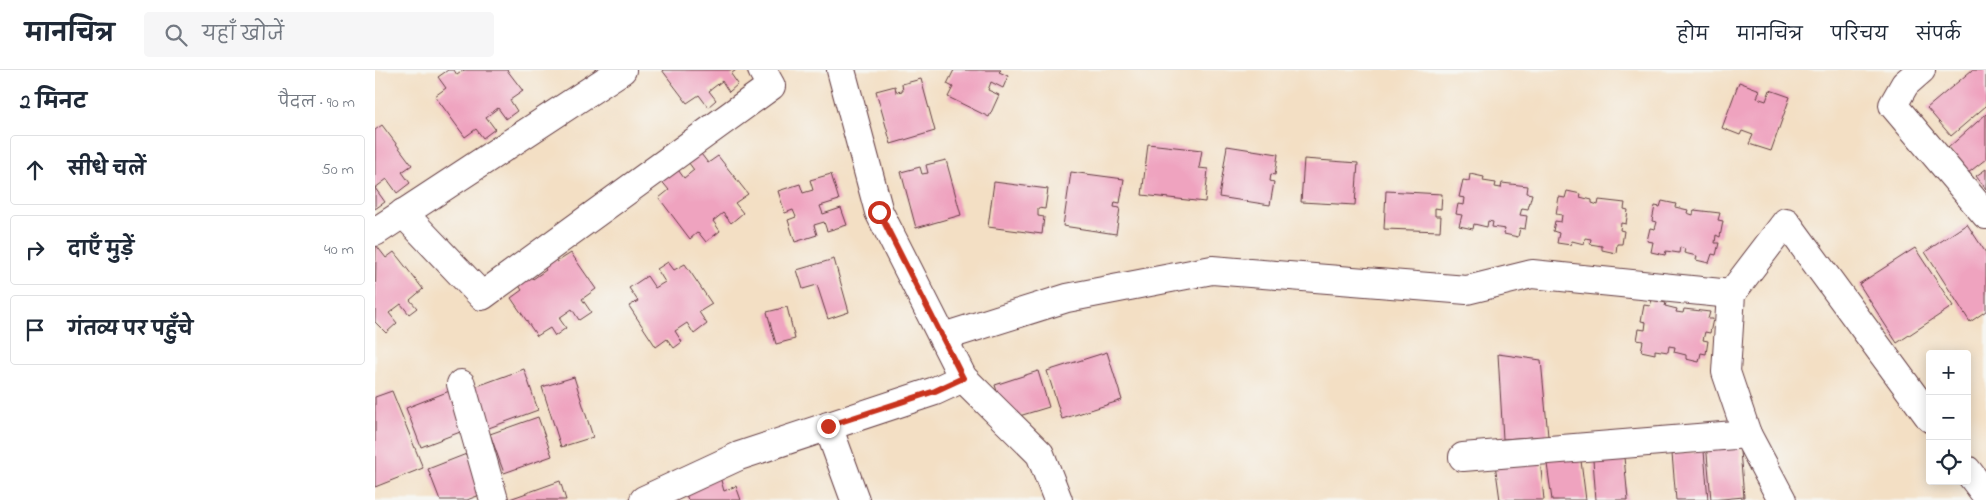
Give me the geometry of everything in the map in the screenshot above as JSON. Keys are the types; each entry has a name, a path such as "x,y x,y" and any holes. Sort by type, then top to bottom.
{"street":[{"path":"375,232 622,70"},
{"path":"403,213 482,296 771,86 761,70"},
{"path":"841,70 879,212 963,378 1040,454 1058,500"},
{"path":"1921,70 1905,84 1893,105 1986,215"},
{"path":"1782,500 1747,434 1726,372 1731,294 1787,222 1926,413"},
{"path":"943,338 1067,298 1212,270 1467,290 1532,274 1731,294"},
{"path":"644,500 739,456 935,391 963,378"},
{"path":"461,384 493,500"},
{"path":"828,426 855,500"},
{"path":"1463,457 1747,434"},
{"path":"1971,475 1986,495"}],"building":[{"path":"448,70 454,70 457,75 464,70 507,70 523,91 510,100 517,111 506,119 498,108 486,117 495,129 483,138 476,129 465,137 435,96 446,88 438,77"},
{"path":"662,70 736,70 731,74 738,84 729,92 722,81 709,91 716,100 708,107 699,95 687,103"},
{"path":"954,70 1001,70 999,72 1008,76 1003,88 991,82 988,90 999,95 989,117 948,97 953,87 947,84"},
{"path":"1972,70 1986,70 1986,106 1951,136 1927,108"},
{"path":"921,79 935,131 891,144 876,91 895,86 896,92 903,91 902,84"},
{"path":"1739,82 1760,90 1757,98 1766,101 1770,90 1790,97 1771,151 1749,144 1753,135 1742,131 1740,135 1722,128"},
{"path":"1986,114 1986,159 1968,173 1948,148"},
{"path":"382,125 412,165 402,172 410,183 397,193 387,179 375,188 375,130"},
{"path":"1148,144 1202,150 1199,168 1208,169 1205,202 1142,195"},
{"path":"1227,146 1278,154 1275,175 1271,174 1270,181 1274,182 1270,205 1219,197"},
{"path":"698,150 708,163 718,156 748,194 735,203 743,213 731,223 723,213 713,221 720,231 706,242 698,232 690,239 659,198 669,190 660,179 676,167 684,178 694,170 686,159"},
{"path":"1304,159 1358,163 1355,205 1301,202"},
{"path":"946,160 961,215 916,228 901,172 920,167 922,174 928,173 926,165"},
{"path":"1986,169 1986,189 1976,176"},
{"path":"1071,172 1124,179 1120,203 1115,202 1114,207 1120,208 1116,234 1063,226"},
{"path":"831,174 839,200 820,206 823,214 841,208 847,225 827,231 824,222 814,225 817,235 795,242 788,220 796,217 793,210 785,213 778,191 800,184 803,193 813,190 810,180"},
{"path":"1470,174 1484,177 1483,181 1496,183 1495,187 1501,188 1502,183 1528,186 1527,193 1532,194 1528,209 1522,208 1520,215 1527,216 1525,229 1520,228 1518,237 1504,234 1505,229 1492,227 1493,222 1488,221 1487,227 1474,224 1473,229 1459,226 1462,215 1456,214 1458,204 1464,205 1465,198 1459,197 1463,180 1469,181"},
{"path":"994,182 1048,189 1045,209 1038,208 1038,216 1044,217 1042,234 988,227"},
{"path":"375,188 385,202 375,209"},
{"path":"1386,191 1442,194 1441,209 1435,208 1435,216 1441,216 1440,231 1384,229"},
{"path":"1567,191 1581,194 1580,197 1592,200 1592,203 1598,205 1599,200 1625,203 1624,209 1628,210 1626,224 1621,223 1620,230 1624,231 1622,244 1617,244 1616,253 1602,250 1602,246 1590,244 1591,239 1585,238 1584,244 1572,241 1571,245 1557,243 1559,233 1553,231 1555,221 1561,222 1562,215 1556,214 1559,197 1565,198"},
{"path":"1662,201 1676,204 1675,207 1688,210 1687,213 1693,215 1694,210 1720,213 1718,220 1723,221 1720,237 1716,235 1715,243 1719,243 1716,255 1712,254 1709,263 1696,260 1697,256 1684,253 1685,249 1680,247 1679,253 1666,251 1665,255 1651,252 1653,242 1647,241 1650,228 1655,229 1657,222 1652,221 1655,206 1660,207"},
{"path":"1967,224 1986,253 1986,311 1970,322 1925,252"},
{"path":"376,245 386,258 394,252 423,289 410,300 417,308 409,314 401,304 389,313 397,323 386,333 375,322"},
{"path":"1915,248 1953,306 1897,343 1859,284"},
{"path":"549,250 557,262 571,253 596,289 582,299 591,312 579,320 572,309 559,318 566,328 555,336 550,328 537,336 511,298 522,290 512,275 525,267 533,279 546,270 538,258"},
{"path":"834,259 849,312 828,319 817,285 803,289 797,270"},
{"path":"668,262 674,270 685,264 712,304 699,312 707,324 694,334 687,323 675,331 682,342 674,348 667,339 656,347 629,306 638,301 629,288 647,276 655,288 665,282 657,269"},
{"path":"1652,300 1666,303 1665,306 1677,309 1676,312 1683,313 1684,309 1710,312 1708,319 1713,319 1710,333 1705,332 1703,340 1708,341 1706,354 1701,353 1699,362 1686,359 1686,355 1674,352 1675,347 1669,346 1668,352 1655,350 1655,354 1641,351 1643,341 1637,340 1639,329 1645,330 1646,322 1641,321 1644,305 1650,306"},
{"path":"787,307 795,339 776,344 767,312"},
{"path":"1107,352 1122,400 1062,419 1047,371"},
{"path":"1498,354 1541,360 1548,436 1503,439"},
{"path":"524,369 538,410 486,429 472,388"},
{"path":"1038,371 1049,407 1006,420 995,385"},
{"path":"574,377 593,437 561,447 542,387"},
{"path":"452,390 468,429 421,447 406,408"},
{"path":"392,391 423,468 375,487 375,397"},
{"path":"538,417 552,456 504,473 490,434"},
{"path":"1739,440 1744,497 1711,500 1706,443"},
{"path":"1704,451 1708,500 1676,500 1672,454"},
{"path":"469,453 485,493 467,500 440,500 428,469"},
{"path":"1580,453 1586,500 1552,500 1546,457"},
{"path":"1624,457 1628,500 1596,500 1593,460"},
{"path":"1540,459 1544,500 1500,500 1495,464"},
{"path":"720,477 724,491 736,486 741,500 688,500 684,488"},
{"path":"560,481 566,500 507,500"}],"route":[{"path":"828,426 935,391 963,378 879,212"}]}
